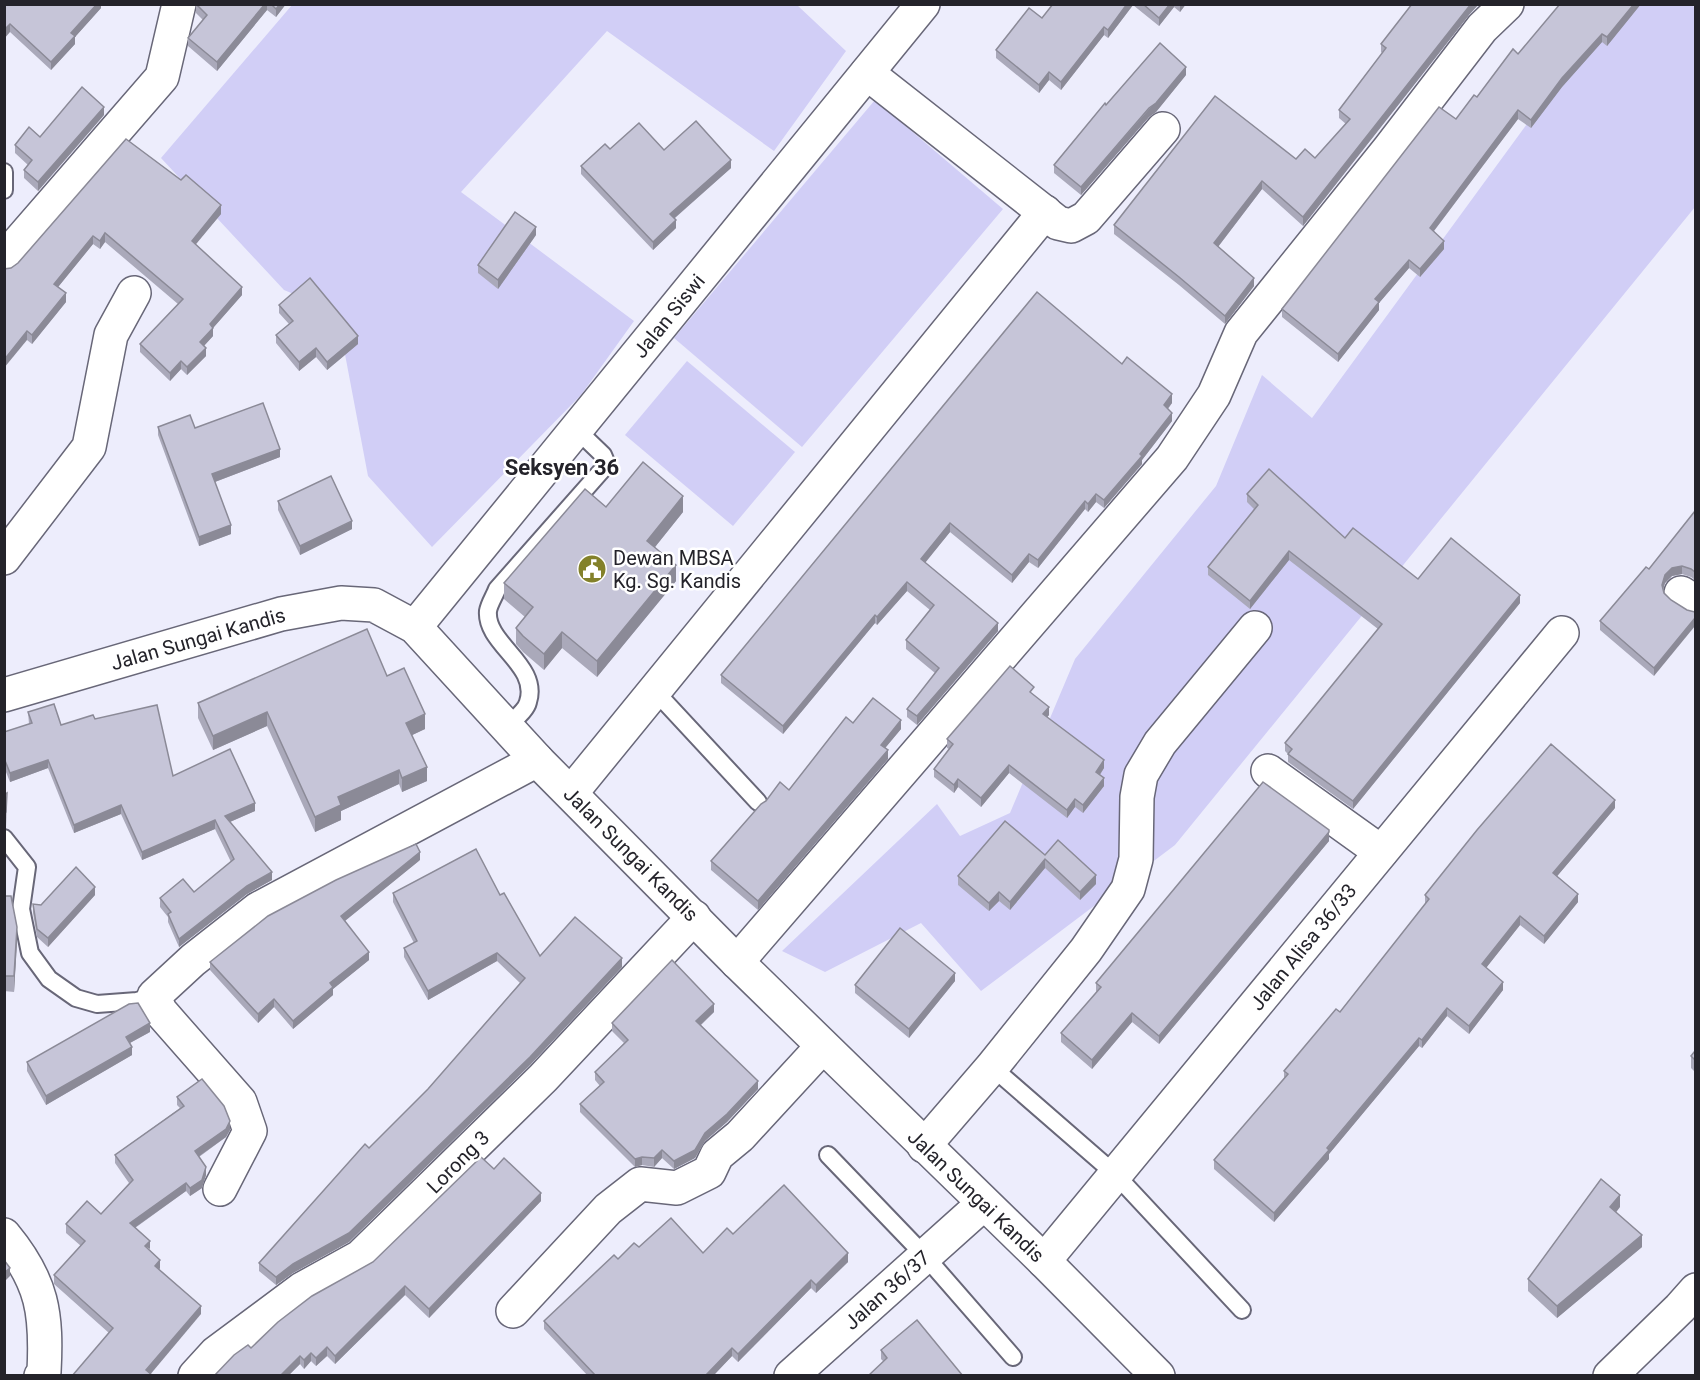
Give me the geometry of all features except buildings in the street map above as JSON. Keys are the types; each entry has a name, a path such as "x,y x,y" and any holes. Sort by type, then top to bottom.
{"street":[{"path":"4,260 162,77 179,4"},
{"name":"Jalan Siswi","path":"415,627 922,4"},
{"path":"737,962 1172,458 1214,395 1241,333 1389,149 1482,27 1507,4"},
{"path":"867,73 1058,223 1071,226 1086,218 1163,129"},
{"path":"571,793 1045,212"},
{"path":"4,558 89,447 111,335 135,293"},
{"name":"Jalan Sungai Kandis","path":"4,695 281,614 342,603 374,605 415,627 537,760 822,1047 1044,1261 1153,1374"},
{"path":"924,1146 992,1068 1086,950 1128,888 1134,873 1136,858 1137,797 1141,775 1160,743 1256,628"},
{"name":"Jalan Alisa 36/33","path":"1044,1261 1562,633"},
{"path":"220,1189 250,1131 240,1102 160,1011 154,996 193,960 258,909 537,760"},
{"path":"1268,771 1381,852"},
{"name":"Lorong 3","path":"195,1376 216,1353 302,1289 360,1257 543,1078 694,918"},
{"path":"513,1311 608,1209 640,1184 677,1188 709,1172 717,1155 740,1136 822,1047"},
{"name":"Jalan 36/37","path":"791,1376 983,1204"},
{"path":"4,1235 17,1250 39,1291 46,1332 44,1374"},
{"path":"1610,1376 1680,1308 1695,1290"}],"lane":[{"path":"4,172 4,190"},
{"path":"507,727 528,703 529,686 524,671 491,627 488,610 497,589 603,469 606,462 603,454 576,429"},
{"path":"654,690 758,802"},
{"path":"4,838 27,867 21,909 30,952 49,979 76,998 97,1004 137,1001 154,996"},
{"path":"992,1068 1115,1174 1242,1310"},
{"path":"828,1155 925,1256 1013,1357"}],"shaded area":[{"path":"1691,4 1695,8 1695,207 1175,845 981,991 921,923 825,972 782,951 937,804 960,836 1010,813 1075,659 1216,486 1262,375 1312,418 1614,5"},
{"path":"292,5 797,5 846,51 774,151 607,31 461,192 634,321 581,395 432,547 368,476 337,312 284,290 161,158"},
{"path":"875,100 1003,209 802,447 674,338"},
{"path":"687,361 795,452 733,526 625,435"}],"place":[{"name":"Dewan MBSA Kg. Sg. Kandis","path":"592,569"}],"district":[{"name":"Seksyen 36","path":"562,467"}]}
